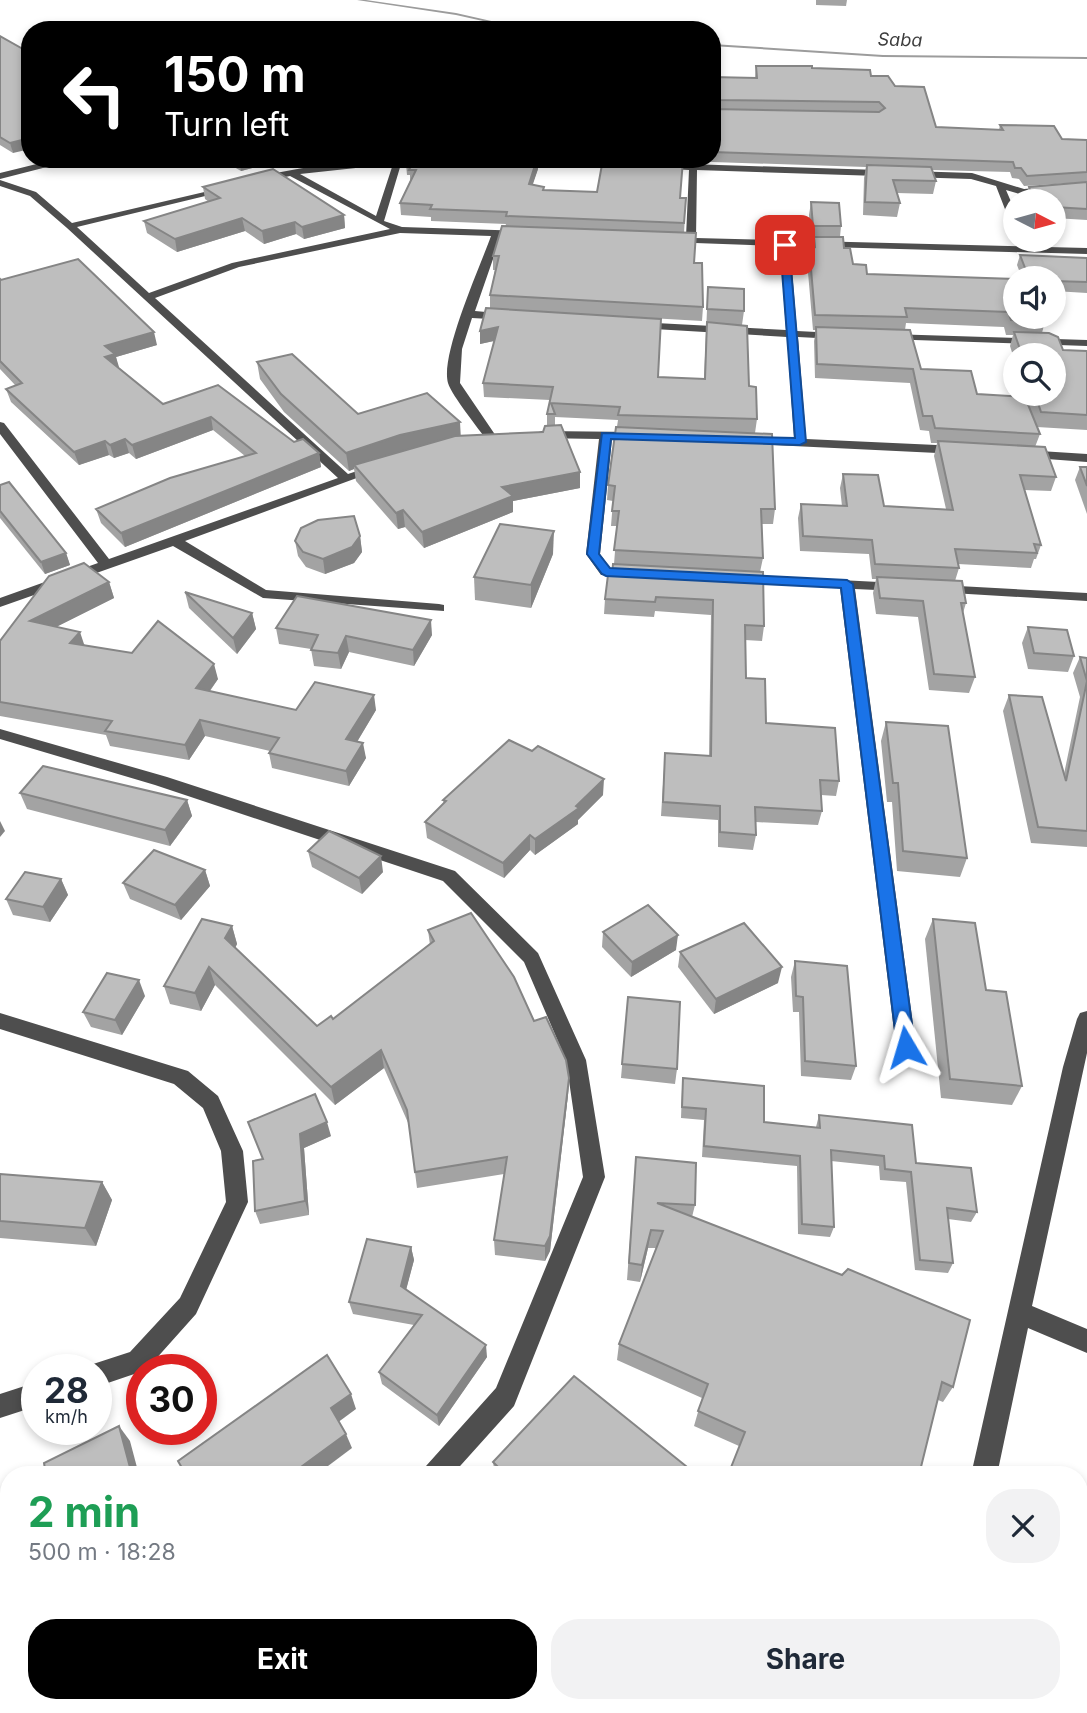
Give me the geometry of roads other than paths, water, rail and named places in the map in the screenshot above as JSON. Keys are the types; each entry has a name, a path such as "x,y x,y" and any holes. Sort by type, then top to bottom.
{"street":[{"path":"0,176 24,168"},
{"path":"251,182 290,172 329,168"},
{"path":"379,222 396,168"},
{"path":"691,240 693,168"},
{"path":"721,168 972,176 1023,192 1087,187"},
{"path":"290,172 379,222 400,230"},
{"path":"0,183 33,194 150,296 346,478"},
{"path":"70,226 239,185"},
{"path":"1000,185 1003,192"},
{"path":"150,296 236,265 400,230 538,235"},
{"path":"492,439 454,383 456,349 466,314 497,233"},
{"path":"663,239 785,245 1003,244"},
{"path":"785,245 800,442"},
{"path":"1066,249 1087,251"},
{"path":"466,314 520,317"},
{"path":"629,324 846,336"},
{"path":"873,337 1087,343"},
{"path":"0,426 106,564"},
{"path":"606,435 593,554 606,572 646,574"},
{"path":"530,436 648,437"},
{"path":"731,439 978,452"},
{"path":"1005,453 1087,458"},
{"path":"0,603 394,463"},
{"path":"173,540 263,594 439,608"},
{"path":"726,578 1087,597"},
{"path":"847,584 906,1047"},
{"path":"0,734 161,781 449,876 531,958 576,1060 594,1177 505,1396 443,1466"},
{"path":"986,1466 1019,1312 1080,1070 1087,1019"},
{"path":"0,1021 181,1077 211,1102 232,1151 237,1202 188,1306 137,1362 112,1370"},
{"path":"1019,1312 1087,1341"},
{"path":"0,1406 21,1399"}],"waterway":[{"name":"Saba","path":"359,0 488,21"},
{"name":"Saba","path":"721,46 883,56 1087,58"}]}
